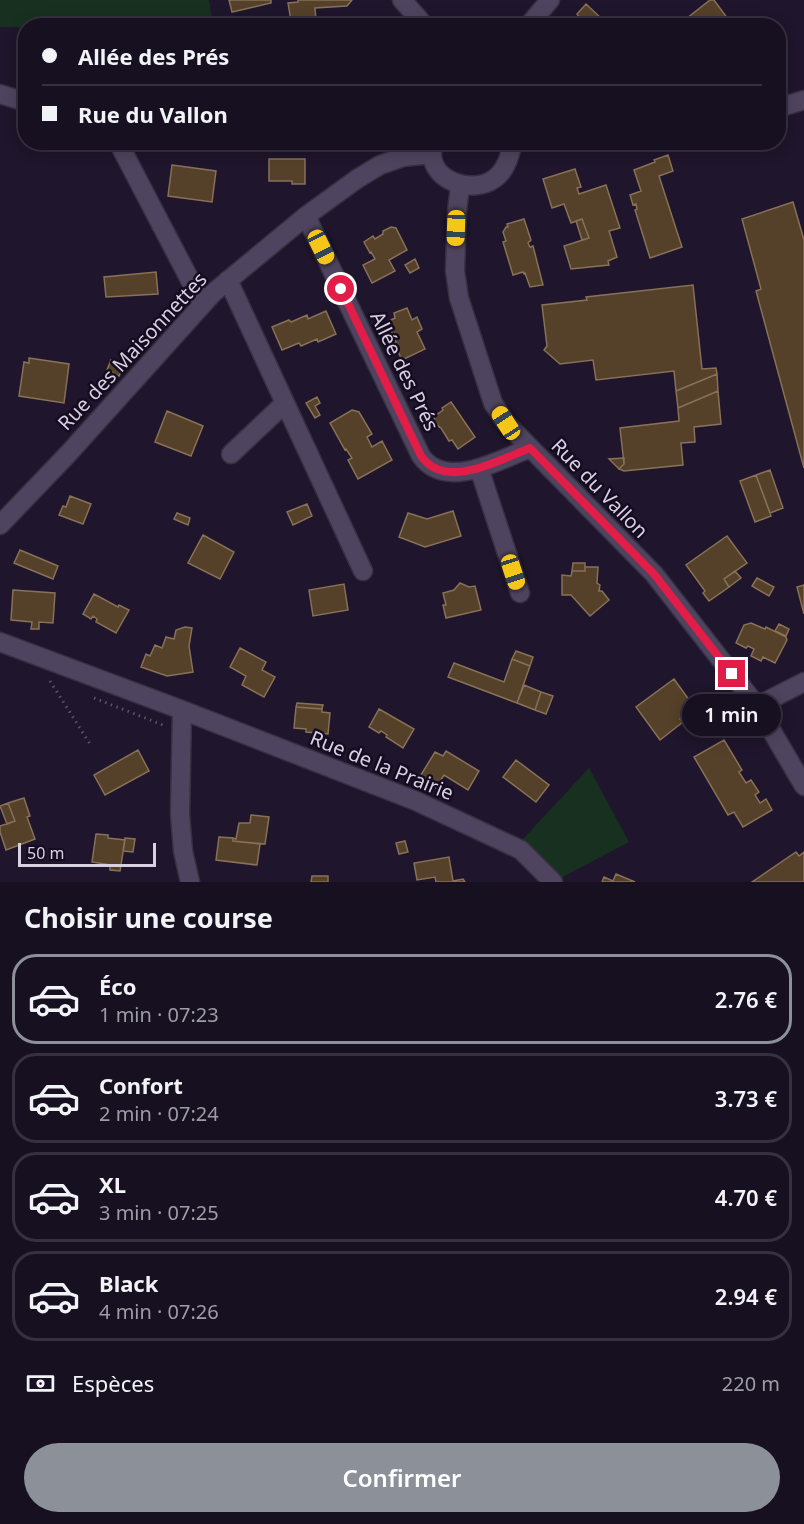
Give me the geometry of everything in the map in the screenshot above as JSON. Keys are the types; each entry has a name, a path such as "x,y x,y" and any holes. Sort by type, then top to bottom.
{"street":[{"path":"402,0 418,18"},
{"path":"535,18 550,0"},
{"path":"0,94 18,100"},
{"path":"786,106 804,100"},
{"path":"122,150 202,303"},
{"name":"Rue des Maisonnettes","path":"0,525 68,454 202,303 228,280 306,216 357,179 380,165 426,150"},
{"path":"433,150 437,169 460,186 485,184 494,179 506,165 511,150"},
{"name":"Rue du Vallon","path":"460,186 455,271 459,298 493,403 506,423 654,574 758,706 804,786"},
{"name":"Allée des Prés","path":"306,216 426,464 448,472 462,472 479,468 530,448"},
{"path":"228,280 363,571"},
{"path":"231,454 285,402"},
{"path":"479,468 520,593"},
{"name":"Rue de la Prairie","path":"0,642 416,801 521,850 553,882"},
{"path":"758,706 804,682"},
{"path":"182,710 180,814 183,851 190,882"}],"path":[{"path":"50,681 90,744"}],"green space":[{"path":"0,0 209,0 212,18 18,18 18,28 0,27"},
{"path":"589,768 629,842 557,880 522,840"}],"building":[{"path":"229,0 271,0 271,3 232,12"},
{"path":"298,0 352,0 347,6 315,8 316,18 290,18 288,3 298,2"},
{"path":"710,0 714,0 727,18 687,18"},
{"path":"586,4 601,18 578,18 577,14"},
{"path":"668,155 673,171 659,176 682,247 650,258 635,210 637,209 636,204 633,205 630,195 641,191 634,170"},
{"path":"269,159 305,159 305,184 292,184 292,181 269,181"},
{"path":"172,165 216,171 212,202 168,196"},
{"path":"575,169 581,187 577,188 579,194 606,185 620,228 609,231 617,257 608,261 609,265 571,269 564,246 589,238 582,219 571,223 564,204 552,208 543,179"},
{"path":"793,202 804,240 804,468 756,291 761,289 742,219"},
{"path":"524,219 531,240 528,243 530,247 533,246 543,285 530,287 523,272 513,275 503,242 506,241 503,232 508,227 507,224"},
{"path":"582,219 589,238 582,240 576,221"},
{"path":"391,227 396,228 407,250 389,260 395,271 372,283 363,265 375,259 364,242 373,236 375,239"},
{"path":"415,259 419,268 410,273 405,265"},
{"path":"156,272 158,294 106,297 104,277"},
{"path":"693,285 702,369 716,368 717,374 676,391 674,371 596,380 593,360 560,364 544,350 547,346 542,305 587,300 586,297"},
{"path":"407,308 412,320 417,317 422,329 417,332 425,349 402,360 387,322 395,318 394,313"},
{"path":"326,311 336,334 318,342 317,339 301,346 299,343 282,350 272,327 307,315 308,319"},
{"path":"29,358 69,364 64,403 19,396 24,362 29,363"},
{"path":"111,360 124,365 119,376 107,370"},
{"path":"717,374 718,391 678,408 676,391"},
{"path":"718,391 721,424 694,427 695,442 681,443 683,465 624,471 619,469 624,464 620,428 679,421 678,408"},
{"path":"317,397 320,403 315,406 320,415 315,418 306,403"},
{"path":"451,402 475,437 458,449 452,440 449,441 434,420 435,416 443,410 442,408"},
{"path":"352,410 359,412 372,434 367,437 372,447 382,441 392,460 358,479 348,460 352,458 330,423"},
{"path":"167,411 203,426 191,456 155,442"},
{"path":"624,458 624,464 619,469 609,459"},
{"path":"770,470 783,508 770,513 756,475"},
{"path":"756,475 771,516 755,522 740,481"},
{"path":"70,496 91,504 83,524 59,515 63,506 66,507"},
{"path":"307,504 312,516 293,525 287,512"},
{"path":"453,511 461,536 425,547 399,537 408,513 427,519"},
{"path":"177,513 190,518 188,525 174,519"},
{"path":"203,535 234,552 220,579 188,563"},
{"path":"727,536 747,563 724,579 729,587 709,601 703,593 705,591 686,565"},
{"path":"20,550 58,566 53,579 14,563"},
{"path":"573,563 585,563 585,571 572,571"},
{"path":"585,567 598,567 599,591 602,591 609,600 590,616 571,595 562,595 562,575 571,576 572,571 585,571"},
{"path":"735,571 741,578 729,587 724,579"},
{"path":"757,578 774,587 769,596 752,586"},
{"path":"460,583 469,587 475,586 481,610 446,618 443,593 454,590"},
{"path":"344,584 348,610 313,616 309,590"},
{"path":"804,585 804,614 797,587"},
{"path":"13,590 55,593 53,623 39,622 39,629 31,629 32,622 11,620"},
{"path":"94,594 118,607 119,605 129,610 116,633 96,622 97,619 93,616 91,619 83,614"},
{"path":"751,623 765,629 766,627 786,637 787,640 775,663 763,657 761,661 751,656 754,649 736,643 744,625"},
{"path":"779,624 789,629 786,636 775,631"},
{"path":"185,627 192,628 189,646 193,672 167,676 141,667 146,654 150,656 155,645 162,648 166,637 174,639 176,630"},
{"path":"240,648 266,662 262,670 275,677 264,697 242,685 246,676 230,667"},
{"path":"516,651 533,657 530,666 512,659"},
{"path":"512,659 530,666 517,703 448,677 454,663 504,682"},
{"path":"674,679 695,708 680,719 683,722 660,740 636,707"},
{"path":"524,685 541,692 535,710 517,703"},
{"path":"541,692 553,696 546,714 535,710"},
{"path":"297,703 323,705 322,709 296,707"},
{"path":"296,707 322,709 322,712 330,713 328,734 306,732 306,729 294,728"},
{"path":"379,709 414,729 403,748 381,731 379,733 369,727"},
{"path":"724,740 742,770 739,772 746,783 751,780 759,792 755,795 760,803 766,799 772,810 743,827 734,812 728,815 694,757"},
{"path":"138,750 149,771 105,795 94,775"},
{"path":"446,751 479,771 468,790 444,775 436,788 419,778 435,752 443,756"},
{"path":"516,760 549,785 536,802 503,777"},
{"path":"24,798 30,816 27,817 35,839 6,850 0,826 15,821 8,803"},
{"path":"8,803 15,821 7,824 0,806"},
{"path":"251,815 269,817 265,844 233,841 233,838 236,839 239,823 250,823"},
{"path":"96,834 125,840 120,871 110,870 110,865 92,862"},
{"path":"219,837 260,844 257,865 216,860"},
{"path":"125,838 135,839 133,852 123,851"},
{"path":"405,841 408,852 399,854 396,843"},
{"path":"796,852 799,856 804,852 804,882 752,882"},
{"path":"449,857 453,881 463,879 465,882 436,882 435,877 417,880 414,863"},
{"path":"616,874 635,882 602,882 604,877 613,881"},
{"path":"312,876 328,876 328,882 311,882"}],"route":[{"path":"341,289 426,464 448,472 462,472 479,468 530,448 654,574 732,674"}]}
